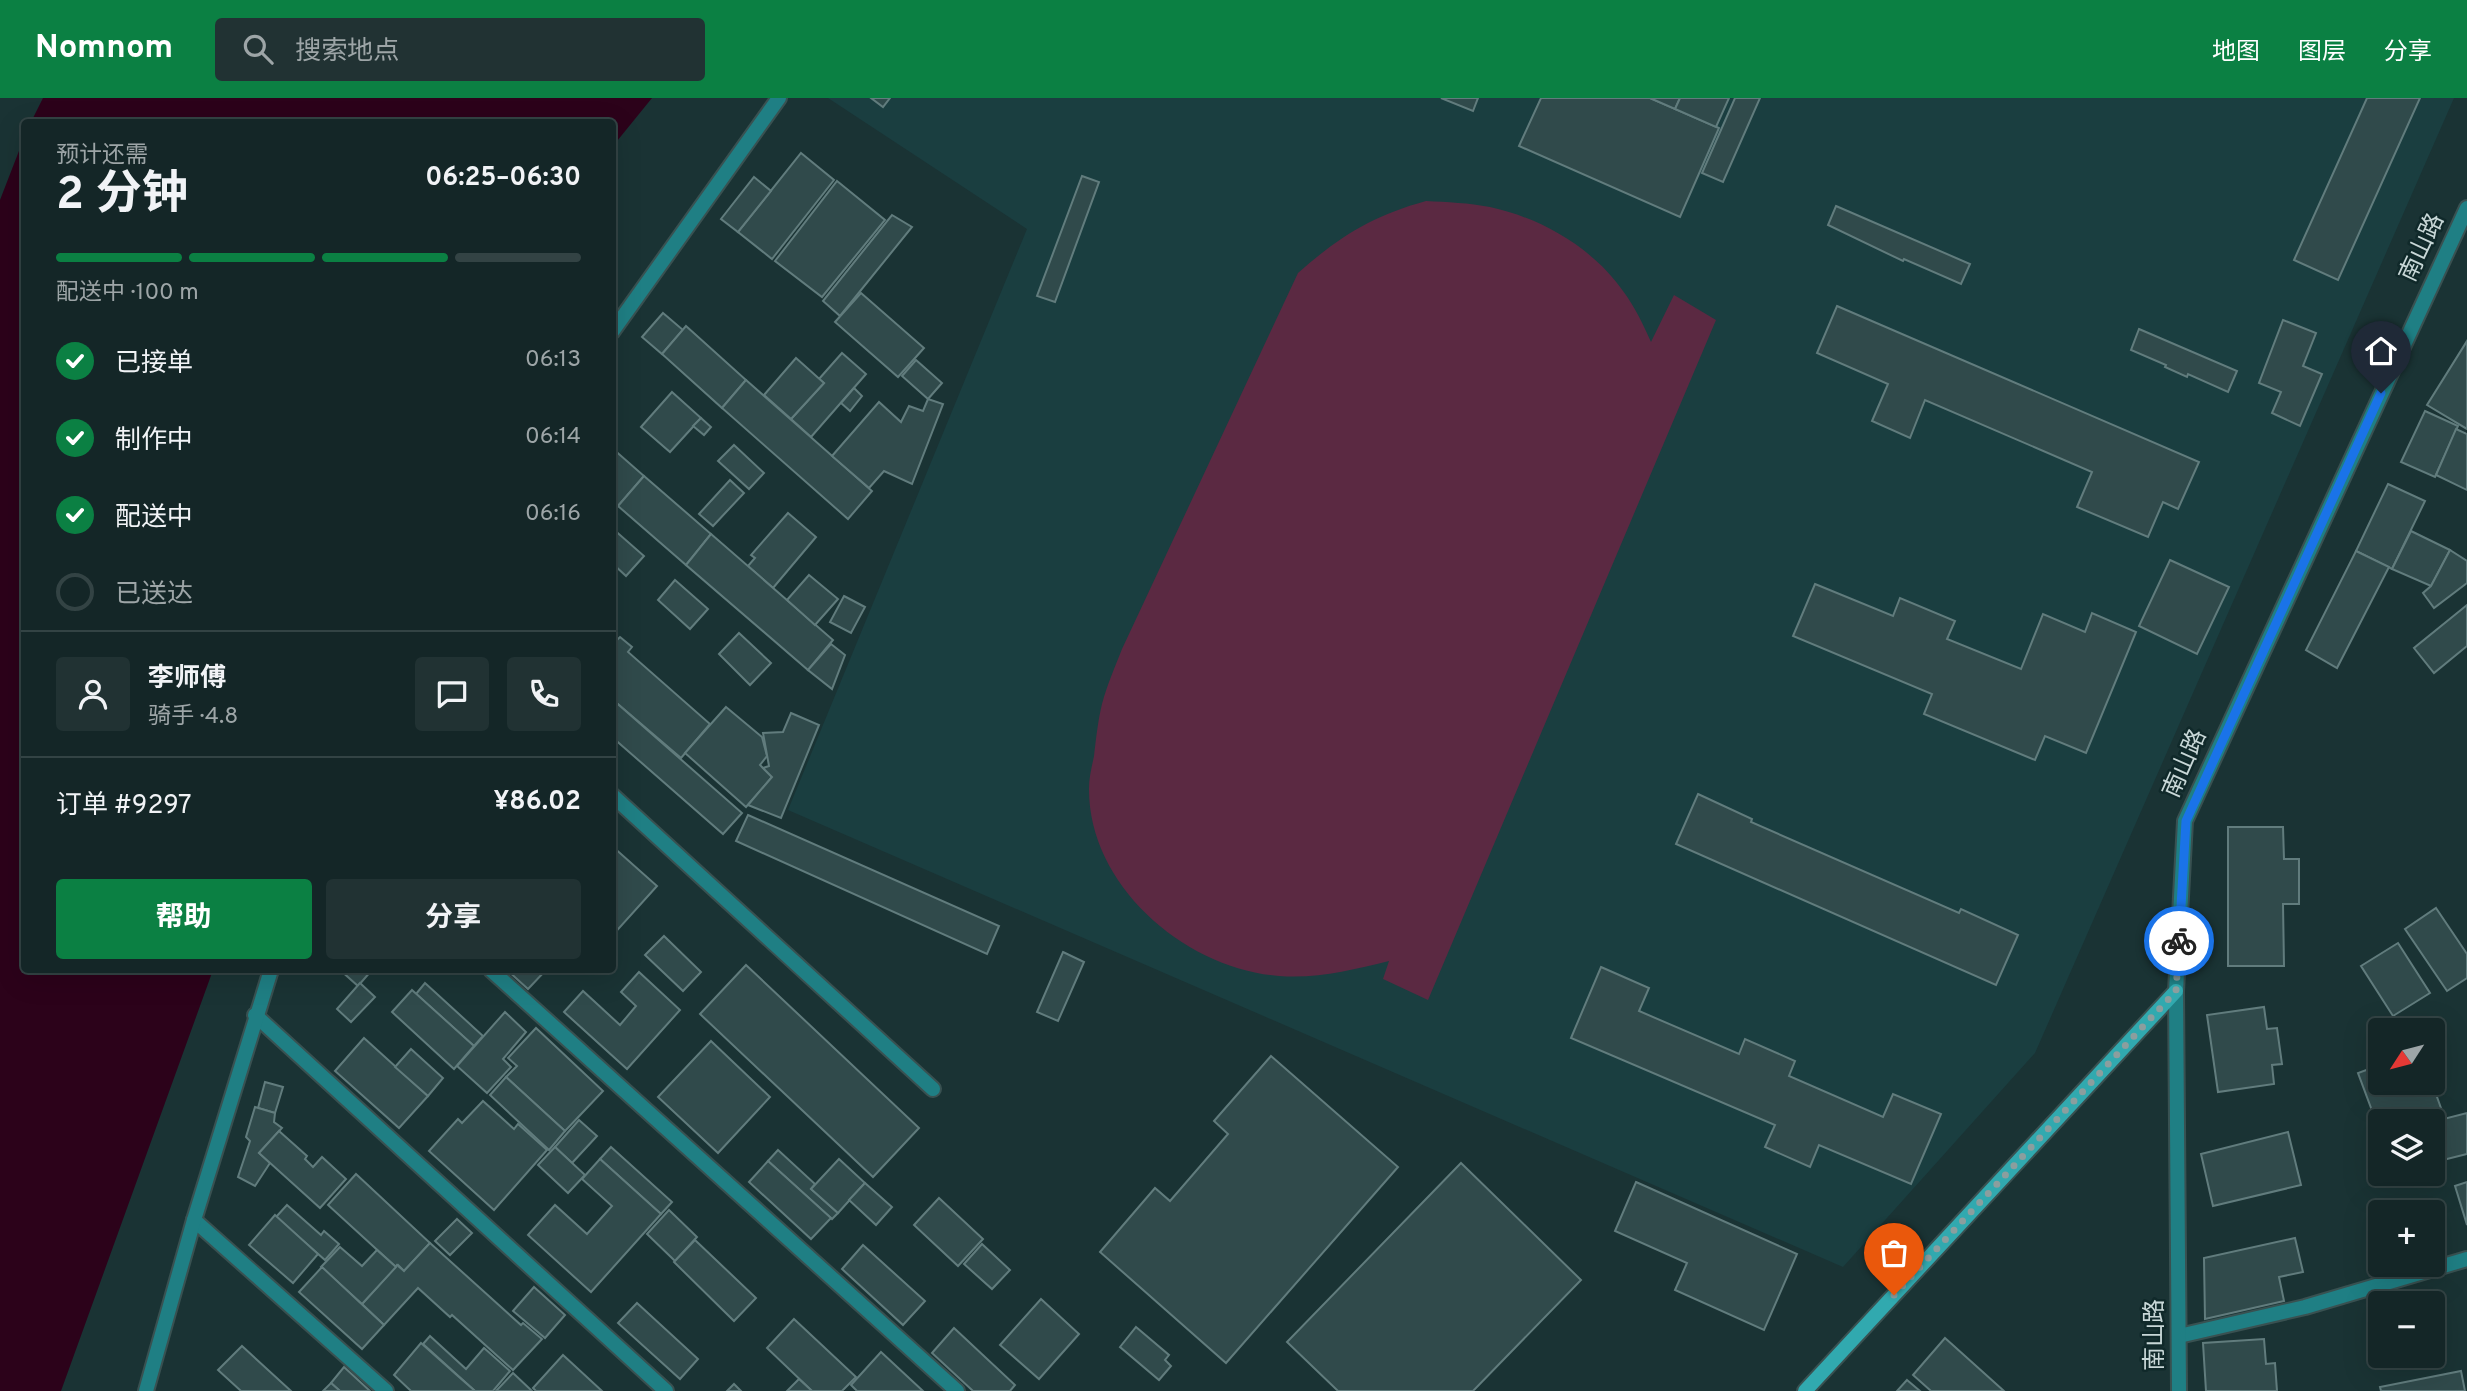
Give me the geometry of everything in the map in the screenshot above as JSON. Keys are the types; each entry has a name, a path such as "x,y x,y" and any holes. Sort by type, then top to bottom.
{"main road":[{"path":"1805,1391 2176,991"}],"street":[{"path":"616,326 779,98"},
{"name":"南山路","path":"2179,1391 2176,991 2186,821 2467,208"},
{"path":"616,799 933,1089"},
{"path":"146,1391 194,1220 270,973"},
{"path":"494,973 957,1391"},
{"path":"255,1015 666,1391"},
{"path":"194,1220 386,1391"},
{"path":"2179,1336 2305,1307 2467,1259"}],"shaded area":[{"path":"43,98 652,98 616,142 616,119 32,119"},
{"path":"828,98 2454,98 2035,1053 1843,1267 788,810 1027,229"},
{"path":"21,146 21,973 212,973 61,1391 0,1391 0,200"},
{"path":"1426,201 1490,207 1528,219 1564,237 1581,248 1611,275 1631,303 1651,342 1674,295 1716,320 1428,1000 1383,979 1389,961 1321,975 1279,976 1244,970 1210,957 1178,939 1149,916 1124,889 1105,858 1093,824 1089,788 1102,704 1122,649 1298,273 1328,248 1358,229 1389,213"}],"building":[{"path":"871,98 890,98 883,107"},
{"path":"1441,98 1478,98 1473,111"},
{"path":"1541,98 1650,98 1719,128 1680,217 1519,146"},
{"path":"1650,98 1680,98 1675,109"},
{"path":"1680,98 1729,98 1716,127 1675,109"},
{"path":"1735,98 1760,98 1723,182 1702,173"},
{"path":"2367,98 2420,98 2338,280 2294,260"},
{"path":"801,153 834,180 772,259 738,232"},
{"path":"1082,176 1099,182 1055,302 1037,296"},
{"path":"754,177 771,191 738,232 721,219"},
{"path":"837,181 885,220 822,297 775,261"},
{"path":"1836,206 1970,264 1961,284 1904,259 1903,261 1828,225"},
{"path":"892,215 912,227 840,316 823,301"},
{"path":"861,293 924,348 898,377 835,322"},
{"path":"1837,306 2199,462 2178,509 2163,502 2148,537 2077,507 2092,472 1925,400 1910,438 1872,421 1888,384 1817,353"},
{"path":"663,313 683,330 662,354 642,337"},
{"path":"2283,320 2316,333 2303,366 2322,374 2300,426 2272,413 2281,392 2259,383"},
{"path":"686,326 746,380 722,408 662,354"},
{"path":"2139,329 2237,371 2228,392 2188,374 2187,377 2131,350"},
{"path":"2467,341 2467,429 2427,405"},
{"path":"842,353 866,374 811,437 791,419 824,383 819,379"},
{"path":"796,358 824,383 791,419 764,395"},
{"path":"916,360 942,383 928,399 902,376"},
{"path":"746,380 872,491 848,519 722,408"},
{"path":"854,388 862,396 850,411 841,403"},
{"path":"672,392 701,418 670,452 641,427"},
{"path":"928,399 943,404 912,484 884,471 869,488 832,456 879,402 901,422 909,406 923,411"},
{"path":"2425,411 2458,426 2435,477 2401,462"},
{"path":"701,418 711,427 704,435 693,426"},
{"path":"2456,429 2467,434 2467,490 2436,475"},
{"path":"734,445 764,473 749,489 718,461"},
{"path":"616,452 644,476 618,506 616,504"},
{"path":"644,476 711,534 686,565 618,506"},
{"path":"730,480 744,493 713,526 699,514"},
{"path":"2388,484 2425,501 2392,569 2356,551"},
{"path":"788,513 816,537 773,588 748,566 755,558 751,555"},
{"path":"2411,531 2450,550 2431,586 2392,569"},
{"path":"616,532 644,556 626,576 616,567"},
{"path":"711,534 833,640 808,670 686,565"},
{"path":"2450,550 2467,561 2467,583 2434,608 2423,593 2431,586"},
{"path":"2356,551 2389,567 2337,668 2306,650"},
{"path":"2170,560 2229,587 2197,654 2139,626"},
{"path":"809,575 838,599 815,625 787,600"},
{"path":"675,580 708,609 690,629 658,600"},
{"path":"1815,584 1893,616 1900,598 1955,621 1947,639 2021,669 2043,614 2085,632 2092,613 2136,632 2086,753 2045,736 2035,760 1924,714 1932,694 1793,636"},
{"path":"844,596 865,607 851,633 830,622"},
{"path":"2467,605 2467,646 2434,673 2414,648"},
{"path":"739,633 771,663 750,685 719,654"},
{"path":"620,637 632,647 628,652 710,724 681,758 616,702 616,641"},
{"path":"831,644 845,655 832,689 808,670"},
{"path":"616,703 742,813 723,834 616,740"},
{"path":"726,707 762,737 767,756 760,765 772,777 746,807 685,753"},
{"path":"791,713 819,725 781,818 748,805 772,777 763,768 769,766 763,733 783,732"},
{"path":"1698,794 1752,819 1751,822 1959,913 1961,909 2018,935 1996,985 1676,844"},
{"path":"748,815 999,926 987,954 736,841"},
{"path":"2228,827 2283,827 2284,859 2299,859 2299,904 2283,904 2284,966 2228,966"},
{"path":"616,850 657,886 616,932"},
{"path":"2436,908 2467,954 2467,978 2447,991 2405,929"},
{"path":"664,936 701,972 683,991 645,955"},
{"path":"2398,943 2430,993 2393,1016 2361,966"},
{"path":"1063,952 1084,962 1058,1021 1037,1012"},
{"path":"746,965 919,1128 873,1177 700,1014"},
{"path":"1601,967 1649,988 1639,1011 1739,1054 1745,1039 1795,1061 1789,1076 1883,1117 1893,1094 1941,1114 1911,1184 1819,1145 1810,1167 1765,1147 1775,1125 1571,1038"},
{"path":"639,972 680,1010 627,1069 564,1012 583,991 620,1025 636,1006 621,992"},
{"path":"343,973 369,973 358,986"},
{"path":"510,973 543,973 528,989"},
{"path":"360,983 375,997 351,1022 337,1009"},
{"path":"425,983 483,1036 474,1046 416,994"},
{"path":"412,990 474,1046 454,1069 392,1012"},
{"path":"2264,1007 2267,1029 2277,1028 2282,1064 2272,1065 2274,1084 2218,1092 2207,1015"},
{"path":"505,1012 526,1032 503,1059 511,1067 487,1093 457,1066"},
{"path":"536,1028 603,1091 565,1131 506,1077 517,1066 508,1058"},
{"path":"364,1038 428,1096 399,1128 335,1071"},
{"path":"711,1041 770,1097 718,1153 658,1097"},
{"path":"411,1049 443,1078 428,1096 395,1067"},
{"path":"1271,1056 1398,1167 1226,1363 1100,1252 1155,1188 1170,1201 1228,1134 1214,1121"},
{"path":"2368,1069 2368,1096 2437,1096 2441,1109 2371,1109 2358,1073"},
{"path":"506,1077 565,1131 549,1150 490,1095"},
{"path":"265,1082 283,1087 275,1113 258,1108"},
{"path":"483,1101 514,1129 518,1124 547,1150 494,1210 429,1151 458,1119 462,1123"},
{"path":"255,1107 275,1113 274,1122 282,1128 259,1153 270,1163 255,1186 238,1177 250,1141 246,1137"},
{"path":"2467,1113 2467,1154 2445,1160 2445,1119"},
{"path":"579,1120 597,1136 572,1163 555,1147"},
{"path":"279,1131 307,1156 305,1159 313,1167 322,1157 346,1179 320,1208 259,1153"},
{"path":"2288,1132 2301,1185 2213,1206 2201,1154"},
{"path":"555,1147 585,1175 568,1193 538,1165"},
{"path":"611,1147 672,1202 661,1214 600,1159"},
{"path":"778,1150 815,1184 811,1189 838,1213 832,1219 768,1161"},
{"path":"600,1159 661,1214 591,1292 528,1235 555,1205 587,1234 612,1206 582,1179"},
{"path":"839,1159 865,1183 838,1213 811,1189"},
{"path":"768,1161 831,1218 811,1239 749,1182"},
{"path":"1461,1163 1581,1280 1473,1391 1338,1391 1287,1342"},
{"path":"356,1174 430,1243 404,1271 398,1265 396,1267 328,1205"},
{"path":"1636,1182 1797,1254 1764,1330 1675,1290 1687,1263 1615,1231"},
{"path":"2467,1182 2467,1225 2455,1186"},
{"path":"865,1183 892,1207 876,1225 849,1200"},
{"path":"939,1198 983,1239 958,1266 914,1225"},
{"path":"287,1205 321,1235 324,1231 339,1244 325,1260 276,1217"},
{"path":"669,1210 697,1237 675,1261 647,1234"},
{"path":"275,1215 318,1254 293,1283 249,1245"},
{"path":"457,1219 472,1233 450,1255 435,1241"},
{"path":"2295,1238 2303,1272 2279,1277 2284,1301 2205,1319 2204,1258"},
{"path":"695,1240 756,1298 734,1321 674,1262"},
{"path":"430,1243 521,1325 523,1323 542,1339 513,1370 418,1288 384,1325 362,1304 397,1265 404,1271"},
{"path":"982,1244 1010,1270 992,1289 964,1264"},
{"path":"863,1245 925,1301 903,1325 842,1269"},
{"path":"340,1247 362,1266 377,1250 396,1267 362,1304 321,1267"},
{"path":"322,1267 384,1325 362,1349 299,1292"},
{"path":"534,1287 565,1315 545,1338 513,1311"},
{"path":"1041,1299 1079,1334 1039,1379 1000,1345"},
{"path":"637,1303 698,1359 680,1379 618,1323"},
{"path":"794,1319 856,1377 842,1391 812,1391 767,1348"},
{"path":"1136,1327 1169,1355 1165,1360 1171,1366 1159,1380 1120,1347"},
{"path":"954,1328 1015,1385 1010,1391 973,1391 932,1353"},
{"path":"430,1336 466,1369 484,1348 510,1371 493,1391 475,1391 423,1344"},
{"path":"1945,1338 2004,1391 1931,1391 1913,1375"},
{"path":"2264,1339 2266,1364 2275,1363 2277,1391 2206,1391 2203,1343"},
{"path":"421,1343 475,1391 411,1391 394,1375"},
{"path":"242,1346 291,1391 241,1391 218,1370"},
{"path":"881,1352 923,1391 857,1391 851,1385"},
{"path":"563,1355 602,1391 536,1391 533,1388"},
{"path":"344,1367 370,1391 340,1391 331,1383"},
{"path":"2461,1371 2465,1391 2381,1391 2380,1387"},
{"path":"513,1373 532,1391 496,1391"},
{"path":"799,1379 812,1391 787,1391"},
{"path":"1907,1380 1920,1391 1897,1391"},
{"path":"331,1383 340,1391 323,1391"},
{"path":"734,1384 741,1391 727,1391"}],"way so far":[{"path":"1894,1295 2176,991 2179,941"}],"route":[{"path":"2179,941 2186,821 2381,393"}]}
